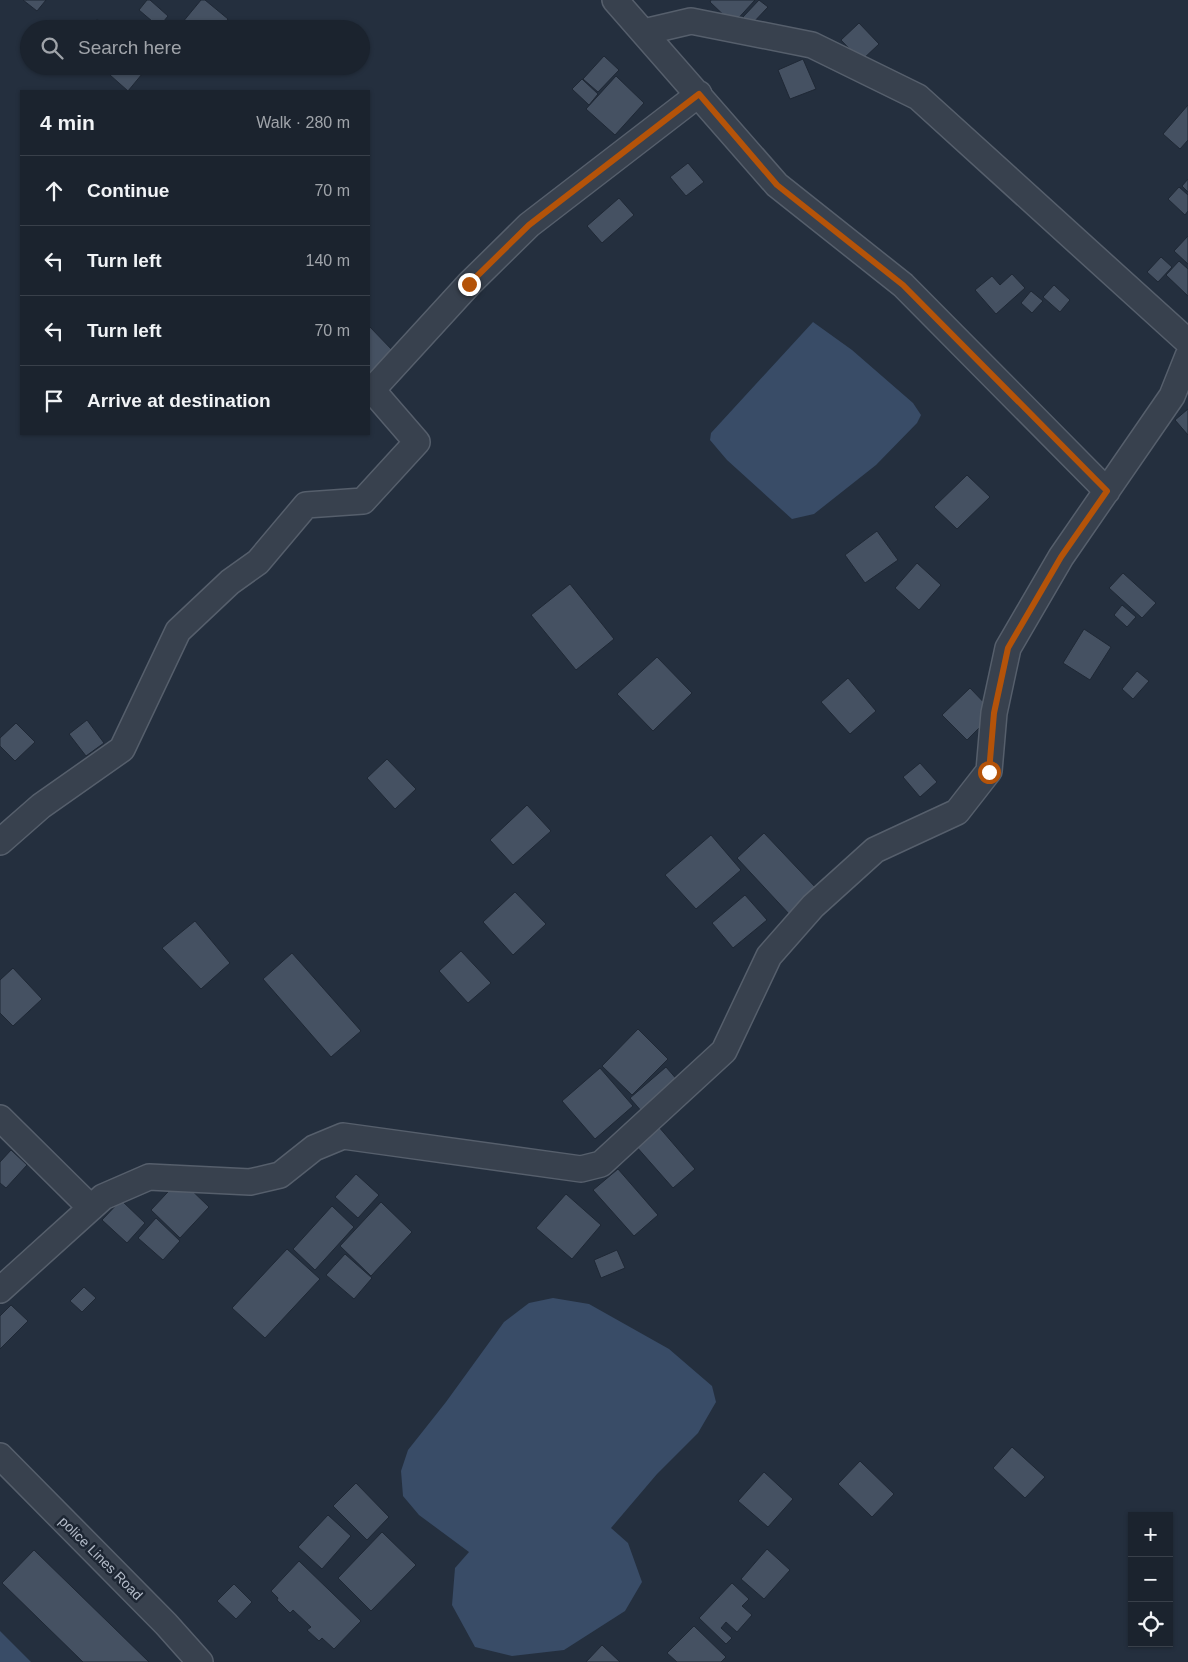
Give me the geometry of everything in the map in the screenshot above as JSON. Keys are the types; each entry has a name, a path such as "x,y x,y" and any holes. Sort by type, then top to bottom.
{"street":[{"path":"615,0 777,185 903,285 1107,491"},
{"path":"644,32 691,20 812,45 918,97 1188,342"},
{"path":"0,842 41,806 122,749 178,630 230,582 258,562 306,505 363,502 416,442 372,390 469,284 529,225 699,94"},
{"path":"0,1290 103,1197 149,1177 250,1182 280,1175 314,1148 343,1136 582,1169 601,1164 724,1051 769,956 813,906 875,850 957,812 989,772 994,713 1008,648 1061,557 1172,396 1188,356"},
{"path":"0,1118 91,1208"},
{"name":"police Lines Road","path":"0,1456 166,1624 200,1662"}],"water":[{"path":"813,322 852,350 913,403 921,415 917,423 876,465 814,514 792,519 727,460 710,440 711,433"},
{"path":"553,1298 589,1304 669,1349 712,1386 716,1402 698,1433 657,1474 611,1528 628,1543 642,1582 625,1611 564,1650 512,1656 475,1647 452,1605 455,1568 469,1552 419,1515 403,1496 401,1471 408,1450 446,1402 504,1322 529,1303"},
{"path":"0,1631 31,1662 0,1662"}],"building":[{"path":"23,0 46,0 37,11"},
{"path":"147,0 150,0 168,16 165,20 151,20 139,10"},
{"path":"201,0 205,0 228,19 227,20 184,20"},
{"path":"711,0 755,0 733,24 710,2"},
{"path":"759,0 768,7 751,25 743,17"},
{"path":"859,23 879,44 861,61 841,40"},
{"path":"604,56 619,70 598,92 583,79"},
{"path":"803,59 816,89 790,99 778,70"},
{"path":"110,75 141,75 127,90"},
{"path":"616,76 644,103 615,135 586,109"},
{"path":"582,79 598,94 589,105 572,89"},
{"path":"1188,105 1188,140 1180,149 1163,134"},
{"path":"688,163 704,182 686,196 670,177"},
{"path":"1188,179 1188,192 1182,186"},
{"path":"1179,187 1188,195 1188,211 1185,215 1168,199"},
{"path":"619,198 634,215 602,243 587,226"},
{"path":"1188,236 1188,264 1174,251"},
{"path":"1161,257 1172,267 1158,282 1147,272"},
{"path":"1179,261 1188,269 1188,296 1166,275"},
{"path":"1012,274 1025,288 996,314 975,290 992,276 1000,285"},
{"path":"1054,285 1070,300 1060,312 1043,297"},
{"path":"1031,291 1043,301 1032,313 1021,303"},
{"path":"370,327 395,353 370,376"},
{"path":"1188,409 1188,435 1175,420"},
{"path":"967,475 990,497 957,529 934,507"},
{"path":"877,531 898,560 865,583 845,555"},
{"path":"917,563 941,585 919,610 895,588"},
{"path":"1123,573 1156,603 1142,618 1109,588"},
{"path":"570,584 614,639 576,670 531,615"},
{"path":"1122,605 1136,617 1127,627 1114,615"},
{"path":"1084,629 1111,647 1090,680 1063,663"},
{"path":"657,657 692,693 653,731 617,694"},
{"path":"1137,671 1149,681 1133,699 1122,689"},
{"path":"848,678 876,711 850,734 821,702"},
{"path":"970,688 994,713 967,740 942,715"},
{"path":"87,720 104,743 86,756 69,734"},
{"path":"16,723 35,742 15,761 0,746 0,738"},
{"path":"387,759 416,789 395,809 367,778"},
{"path":"920,763 937,782 920,797 903,777"},
{"path":"527,805 551,831 513,865 490,840"},
{"path":"764,833 817,889 790,915 737,858"},
{"path":"711,835 741,870 696,909 665,875"},
{"path":"515,892 546,924 513,955 483,922"},
{"path":"745,895 767,920 733,948 712,923"},
{"path":"195,921 230,963 201,989 162,948"},
{"path":"461,951 491,983 468,1003 439,971"},
{"path":"292,953 361,1031 331,1057 263,979"},
{"path":"13,968 42,999 13,1026 0,1013 0,980"},
{"path":"638,1029 668,1059 632,1095 602,1066"},
{"path":"666,1067 679,1082 643,1113 630,1098"},
{"path":"600,1068 633,1106 595,1139 562,1101"},
{"path":"658,1126 695,1169 673,1188 635,1145"},
{"path":"11,1150 27,1165 6,1188 0,1183 0,1162"},
{"path":"618,1169 658,1215 634,1236 593,1190"},
{"path":"356,1174 379,1195 358,1218 335,1197"},
{"path":"180,1179 209,1207 180,1238 151,1210"},
{"path":"566,1194 601,1225 572,1259 536,1228"},
{"path":"121,1200 145,1223 127,1243 102,1220"},
{"path":"381,1202 412,1232 371,1276 340,1246"},
{"path":"332,1206 354,1227 315,1270 293,1249"},
{"path":"156,1218 180,1241 163,1260 138,1238"},
{"path":"287,1249 320,1279 265,1338 232,1308"},
{"path":"617,1250 625,1268 601,1278 594,1260"},
{"path":"345,1254 372,1278 354,1299 326,1275"},
{"path":"84,1287 96,1298 82,1312 70,1301"},
{"path":"11,1305 28,1321 0,1349 0,1316"},
{"path":"1012,1447 1045,1477 1025,1498 993,1468"},
{"path":"860,1461 894,1494 872,1517 838,1484"},
{"path":"764,1472 793,1499 768,1527 738,1501"},
{"path":"356,1483 389,1517 367,1540 333,1506"},
{"path":"328,1515 351,1536 322,1569 298,1547"},
{"path":"382,1532 416,1565 371,1611 338,1578"},
{"path":"767,1549 790,1570 764,1599 741,1579"},
{"path":"34,1550 149,1662 83,1662 2,1583"},
{"path":"299,1561 361,1621 334,1649 322,1638 319,1641 307,1630 311,1627 293,1610 290,1613 271,1591"},
{"path":"732,1583 749,1599 742,1606 752,1615 737,1632 726,1622 721,1628 732,1638 726,1644 699,1618"},
{"path":"234,1584 252,1602 236,1619 217,1601"},
{"path":"694,1626 726,1657 721,1662 677,1662 667,1653"},
{"path":"602,1645 620,1662 586,1662"}],"route":[{"path":"469,284 529,225 699,94 777,185 903,285 1107,491 1061,557 1008,648 994,713 989,772"}]}
